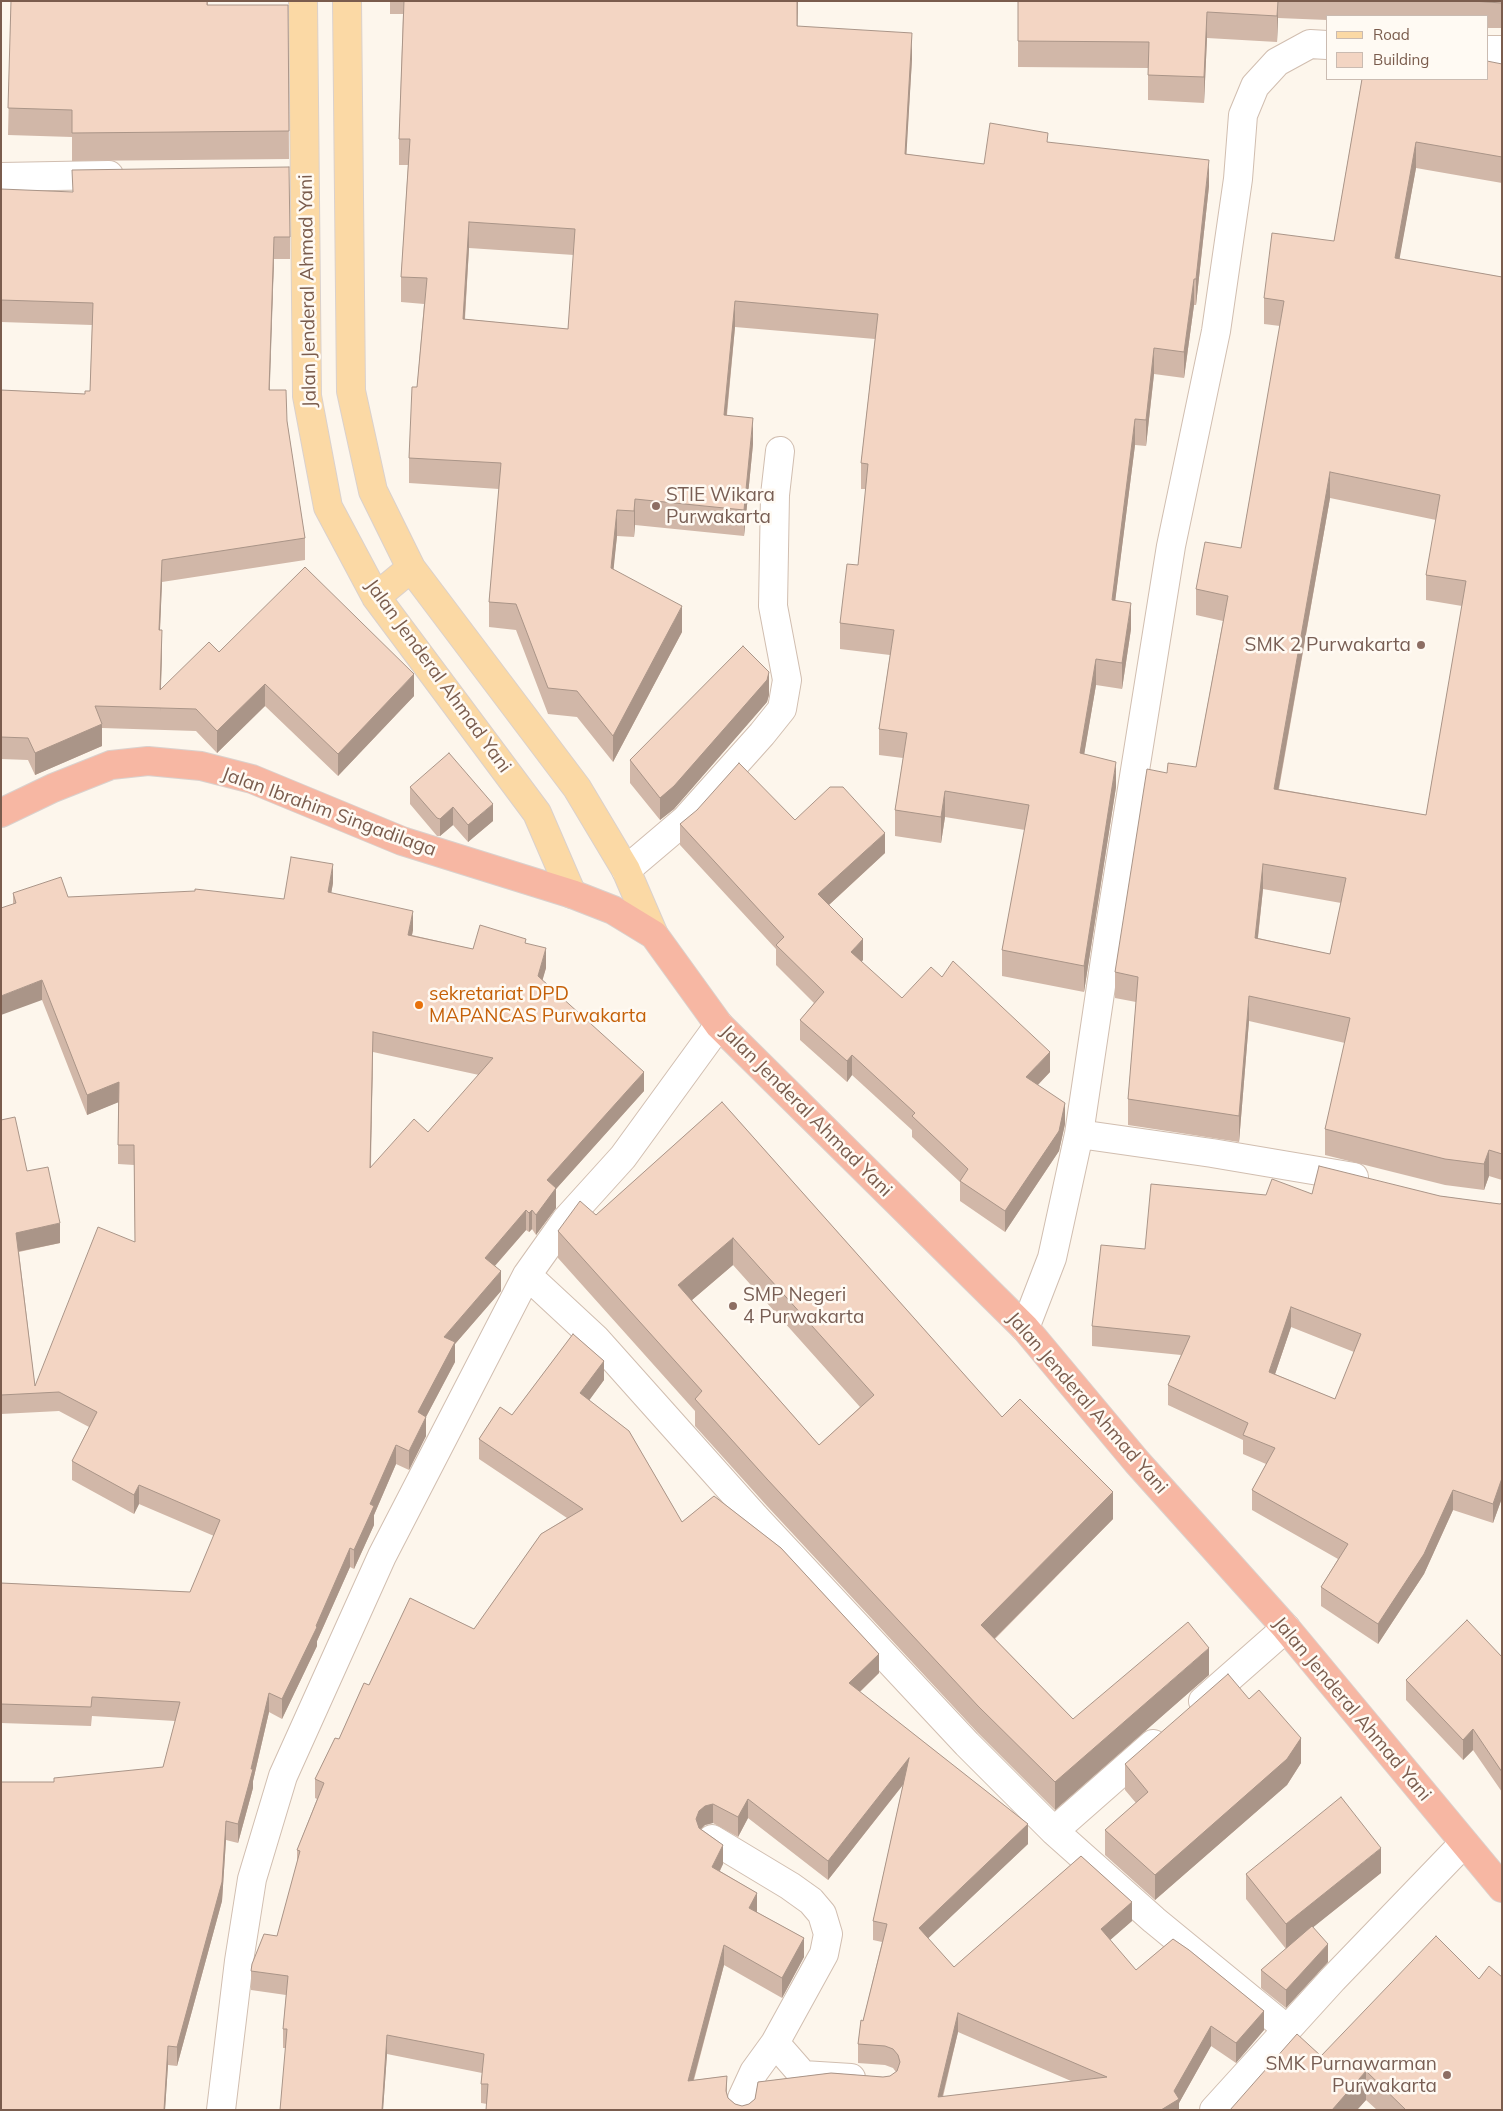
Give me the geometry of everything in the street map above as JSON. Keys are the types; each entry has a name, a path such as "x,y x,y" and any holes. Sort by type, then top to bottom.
{"highway":[{"name":"Jalan Ibrahim Singadilaga","path":"1,813 53,788 111,765 148,761 201,766 252,779 402,841 572,894"},
{"name":"Jalan Jenderal Ahmad Yani","path":"572,894 613,910 654,935 719,1025 1025,1328 1138,1462 1286,1628 1464,1843 1498,1877"}],"main road":[{"name":"Jalan Jenderal Ahmad Yani","path":"303,1 307,396 328,507 376,597 537,813 572,894"},
{"name":"Jalan Jenderal Ahmad Yani","path":"347,1 351,391 373,491 411,568 578,788 626,870 654,935"},
{"path":"307,294 350,293"},
{"path":"376,597 411,568"}],"street":[{"path":"1025,1328 1052,1258 1079,1134 1111,916 1171,546 1216,331 1238,180 1243,115 1255,86 1277,62 1310,44 1326,45"},
{"path":"1488,50 1502,50"},
{"path":"277,174 305,174"},
{"path":"1,177 135,175"},
{"path":"626,870 684,820 782,710 787,680 774,606 775,495 780,451"},
{"path":"221,2110 239,1961 252,1879 283,1776 382,1556 527,1275 566,1220 623,1157 719,1025"},
{"path":"1079,1134 1338,1173 1376,1183"},
{"path":"527,1275 596,1339 749,1510 960,1737 1054,1831 1154,1920 1288,2029"},
{"path":"1054,1831 1286,1628"},
{"path":"712,1839 790,1886 811,1901 822,1914 828,1934 824,1954 775,2043 754,2072 742,2098 742,2110"},
{"path":"1214,2110 1333,1979 1464,1843"},
{"path":"775,2043 803,2075 875,2080"}],"building":[{"path":"11,1 207,1 207,5 288,5 289,131 72,133 72,110 8,108"},
{"path":"404,1 797,1 797,26 912,33 905,154 984,164 990,123 1048,133 1047,142 1209,160 1196,279 1194,279 1184,352 1154,348 1146,420 1135,419 1112,600 1131,603 1122,663 1096,659 1080,753 1116,762 1084,966 1002,950 1029,805 945,791 941,817 895,810 907,733 879,729 894,630 840,623 847,564 858,565 868,464 861,463 878,314 735,301 724,415 753,418 744,510 635,499 634,511 617,510 611,568 682,606 613,736 577,691 548,688 516,604 489,602 501,463 409,458 412,387 417,387 427,278 401,277 410,139 399,139","holes":["469,222 575,229 568,329 463,319"]},
{"path":"1018,1 1278,1 1277,16 1207,12 1204,77 1148,75 1149,42 1018,41"},
{"path":"1472,1 1502,1 1502,3"},
{"path":"1488,61 1502,64 1502,157 1416,142 1395,258 1502,277 1502,1154 1489,1150 1484,1164 1445,1159 1325,1129 1350,1018 1249,996 1239,1116 1128,1099 1138,977 1115,972 1147,769 1167,773 1168,763 1196,767 1228,596 1196,589 1205,542 1241,548 1284,301 1264,298 1272,233 1334,241 1362,80 1488,80","holes":["1330,472 1440,495 1426,575 1466,581 1426,815 1274,789","1263,864 1346,878 1330,954 1255,938"]},
{"path":"289,167 290,237 274,237 269,390 286,390 287,421 305,538 162,560 159,630 162,630 160,690 209,642 219,652 305,567 414,674 338,754 265,684 217,731 196,709 95,706 102,724 35,753 28,738 1,737 1,390 85,394 85,391 90,391 93,303 1,300 1,189 73,192 72,170"},
{"path":"743,646 769,672 767,680 674,786 660,798 630,760"},
{"path":"449,753 493,804 468,825 453,807 440,819 437,818 410,787"},
{"path":"739,763 795,820 830,787 843,787 885,833 818,894 863,939 851,952 902,998 931,967 942,977 953,961 1050,1052 1026,1077 1065,1103 1059,1131 1005,1211 960,1181 968,1169 912,1116 915,1113 852,1055 847,1061 800,1020 824,992 776,945 784,937 680,824 697,810"},
{"path":"291,857 333,864 328,892 413,911 408,935 473,949 480,925 526,939 525,943 546,948 538,976 644,1072 547,1180 556,1188 536,1215 532,1210 529,1213 526,1210 485,1258 501,1271 444,1337 455,1342 418,1412 426,1417 409,1451 396,1445 370,1504 374,1506 354,1550 350,1548 317,1627 282,1699 269,1693 251,1769 253,1769 238,1824 226,1821 222,1882 177,2047 168,2046 164,2110 1,2110 1,1782 54,1782 54,1778 163,1767 180,1702 92,1697 91,1707 1,1704 1,1583 190,1592 220,1520 139,1485 134,1495 72,1461 97,1412 59,1392 1,1395 1,1120 15,1117 27,1171 48,1167 60,1223 16,1233 35,1386 98,1227 135,1242 134,1145 118,1145 119,1082 87,1095 42,980 1,996 1,908 16,903 13,893 61,877 68,897 195,891 195,889 284,899","holes":["373,1032 493,1058 428,1132 414,1119 370,1168"]},
{"path":"722,1102 1002,1417 1020,1399 1113,1492 981,1625 1073,1719 1188,1622 1209,1648 1055,1782 978,1706 767,1479 695,1399 702,1391 558,1231 580,1201 596,1215","holes":["733,1238 874,1395 819,1445 678,1285"]},
{"path":"1319,1166 1440,1196 1502,1203 1502,1478 1493,1504 1453,1490 1424,1554 1378,1624 1321,1587 1348,1544 1252,1490 1275,1448 1243,1435 1248,1423 1168,1385 1190,1336 1092,1326 1101,1245 1145,1249 1151,1184 1266,1195 1272,1179 1312,1194","holes":["1291,1307 1361,1334 1335,1399 1269,1372"]},
{"path":"573,1334 604,1361 580,1393 629,1431 682,1522 714,1496 781,1548 879,1654 849,1683 1028,1824 919,1928 954,1967 1081,1856 1132,1902 1101,1929 1136,1970 1173,1939 1264,2011 1236,2043 1211,2026 1174,2091 1179,2099 1161,2110 486,2110 488,2084 481,2084 484,2054 387,2035 382,2110 280,2110 287,2029 283,2029 288,1976 251,1971 252,1964 264,1934 277,1936 300,1851 297,1850 324,1783 315,1779 335,1738 339,1739 364,1683 369,1685 410,1598 474,1629 541,1534 583,1509 479,1439 500,1407 512,1415","holes":["909,1758 873,1921 887,1924 863,2021 861,2020 858,2044 885,2046 893,2049 898,2055 900,2062 897,2071 890,2076 883,2077 831,2073 758,2082 755,2099 749,2104 742,2106 735,2104 728,2098 726,2091 727,2076 688,2081 724,1945 782,1978 804,1938 749,1908 757,1893 712,1867 723,1845 699,1828 696,1819 699,1811 705,1806 713,1804 738,1817 748,1799 828,1861","958,2013 1107,2077 938,2097"]},
{"path":"1467,1620 1502,1657 1502,1772 1473,1729 1463,1740 1406,1680"},
{"path":"1228,1674 1249,1699 1259,1690 1301,1738 1287,1759 1155,1875 1105,1830 1148,1792 1125,1764"},
{"path":"1341,1797 1381,1848 1286,1924 1246,1874"},
{"path":"1312,1926 1328,1944 1286,1990 1261,1970"},
{"path":"1436,1936 1479,1979 1489,1966 1502,1977 1502,2110 1406,2110 1366,2071 1332,2110 1230,2110 1297,2034 1321,2056"}],"place":[{"name":"STIE Wikara Purwakarta","path":"656,506"},
{"name":"SMK 2 Purwakarta","path":"1421,645"},
{"name":"sekretariat DPD MAPANCAS Purwakarta","path":"419,1005"},
{"name":"SMP Negeri 4 Purwakarta","path":"733,1306"},
{"name":"SMK Purnawarman Purwakarta","path":"1447,2075"}]}
